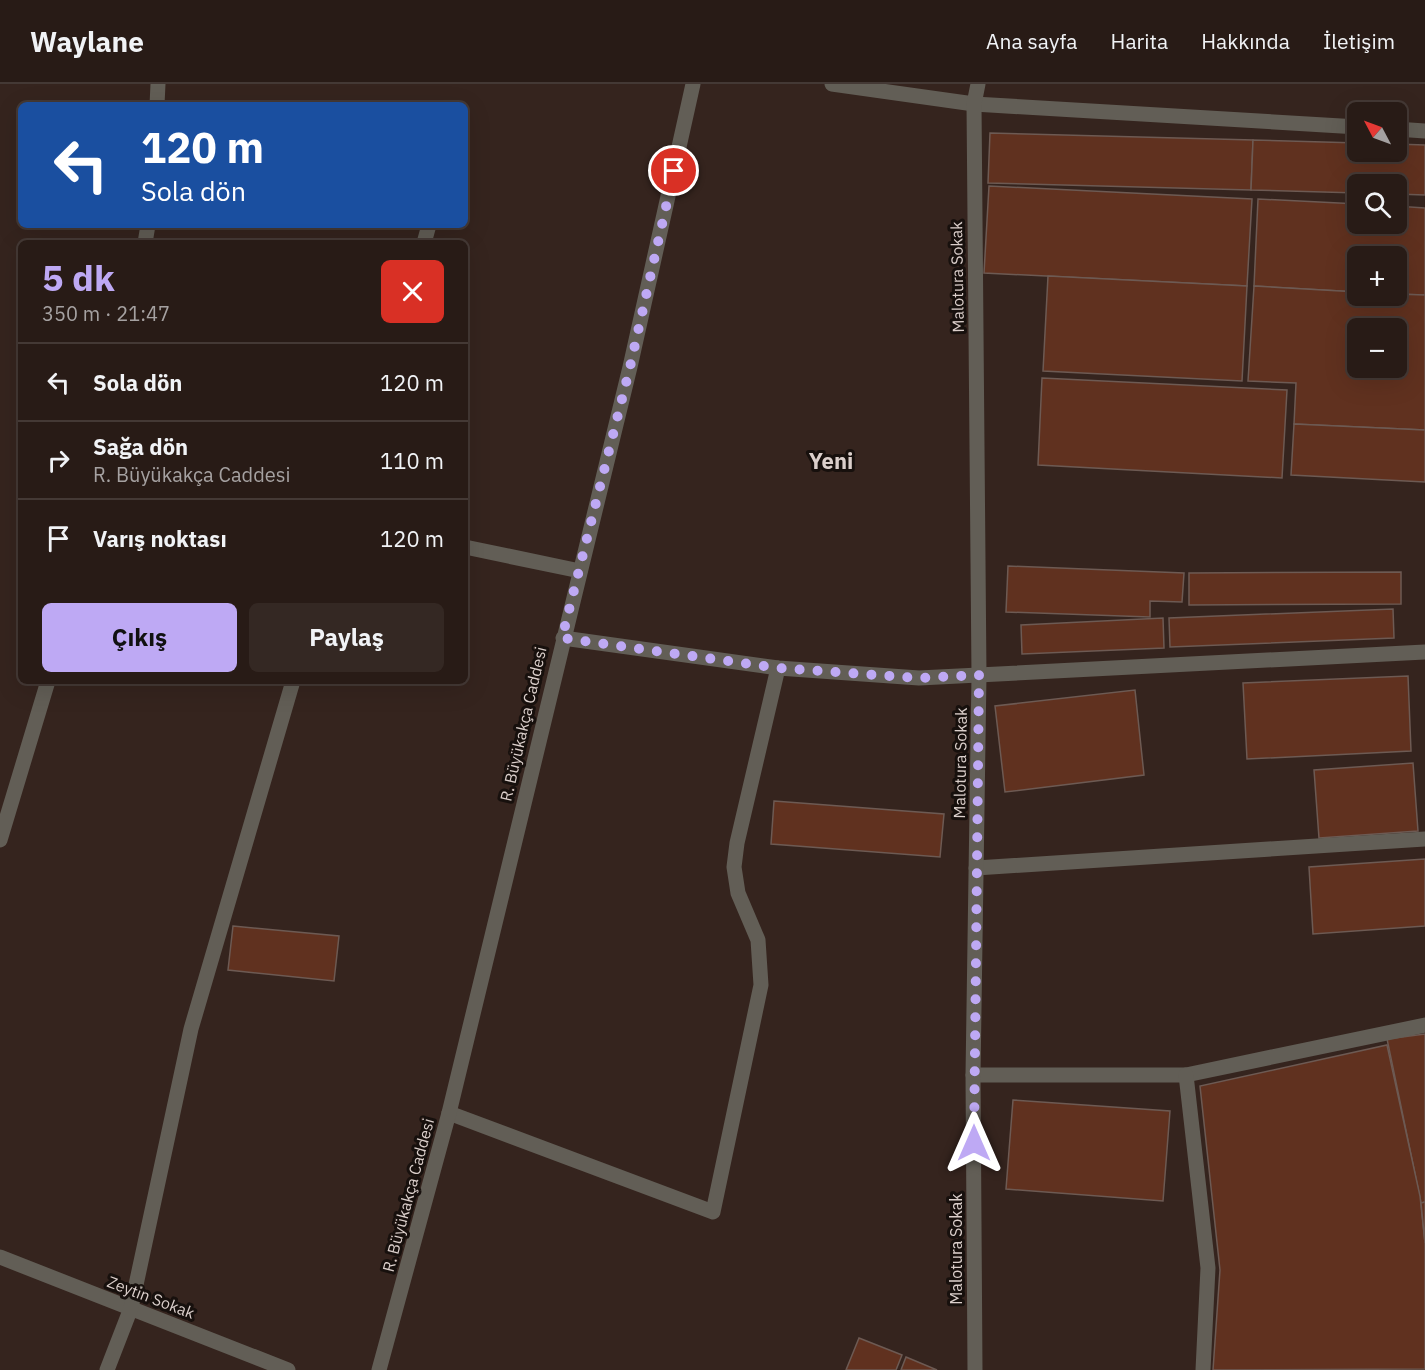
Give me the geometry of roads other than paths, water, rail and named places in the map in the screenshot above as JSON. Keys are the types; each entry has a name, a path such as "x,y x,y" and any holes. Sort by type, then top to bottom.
{"street":[{"path":"157,102 158,84"},
{"name":"R. Büyükakça Caddesi","path":"379,1370 449,1113 562,638 630,367 693,84"},
{"path":"832,84 974,104 1347,126"},
{"name":"Malotura Sokak","path":"975,1370 973,1075 979,675 974,104 978,84"},
{"path":"1407,130 1425,131"},
{"path":"468,548 580,571"},
{"path":"562,638 778,668 919,678 1425,652"},
{"path":"449,1113 713,1212 761,985 758,940 738,893 734,867 737,843 778,668"},
{"path":"0,840 47,684"},
{"path":"107,1370 131,1308 191,1029 292,684"},
{"path":"976,868 1425,839"},
{"path":"973,1075 1186,1075 1425,1025"},
{"path":"1186,1075 1208,1268 1203,1370"},
{"name":"Zeytin Sokak","path":"0,1257 288,1370"}],"district":[{"name":"Yeni","path":"831,461"}]}
